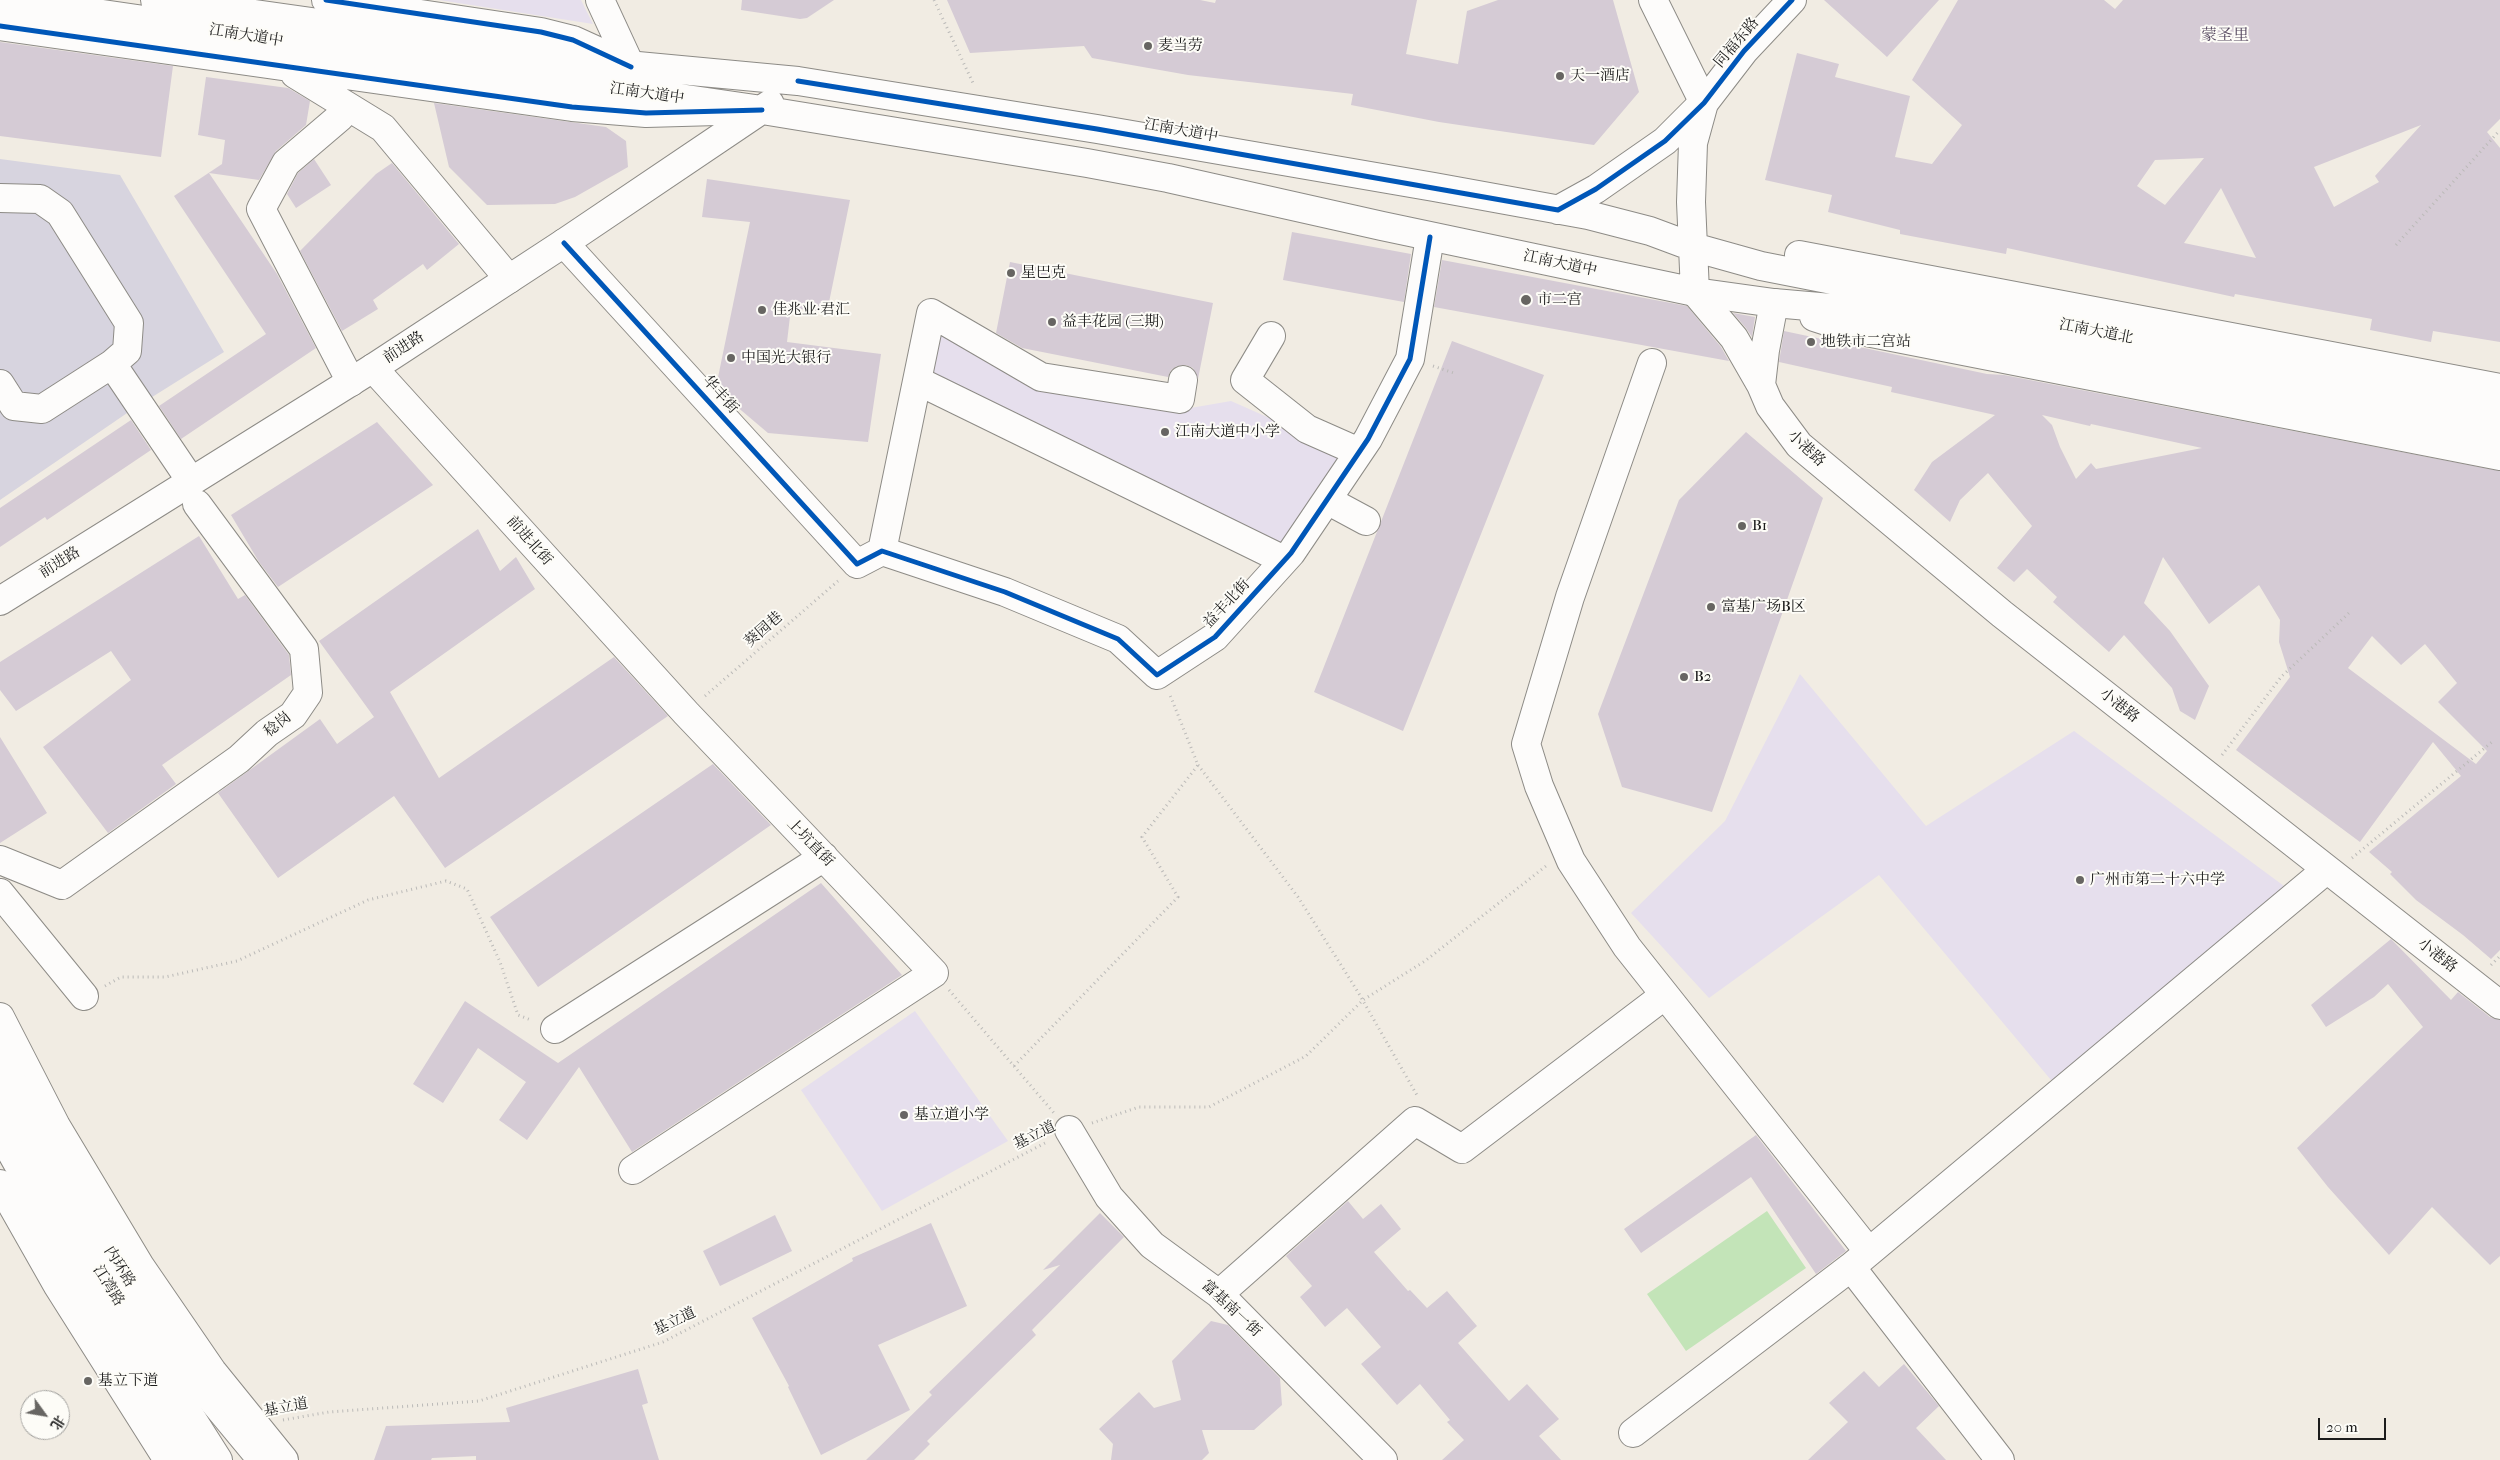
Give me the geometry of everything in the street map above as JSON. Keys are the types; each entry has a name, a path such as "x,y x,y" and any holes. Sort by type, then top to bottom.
{"main road":[{"name":"江南大道中","path":"6,0 155,11 1132,170 1430,237 1695,292"},
{"path":"326,0 541,32 573,40 631,66"},
{"path":"600,0 631,66"},
{"path":"1558,210 1596,189 1658,146 1704,103 1653,0"},
{"name":"同福东路","path":"1695,292 1691,202 1693,143 1704,103 1744,52 1792,0"},
{"name":"江南大道中","path":"155,11 253,7 631,66 798,81 1097,129 1558,210 1650,231 1693,247"},
{"path":"152,48 155,11"},
{"path":"0,26 285,68 610,111 646,113 762,110"},
{"path":"285,68 383,128 510,279"},
{"name":"前进路","path":"0,601 194,492 362,375 564,244 762,110 798,81"},
{"name":"前进北街","path":"340,117 286,163 261,209 362,375 686,713"},
{"path":"0,198 40,199 60,213 129,322 127,351 112,364 42,409 14,406 0,384"},
{"name":"益丰北街","path":"1157,675 1215,637 1284,560 1359,452 1410,358 1430,237"},
{"name":"华丰街","path":"564,244 857,564"},
{"path":"1693,247 1780,252 1839,261 2500,388"},
{"name":"江南大道北","path":"1693,247 1761,266 2500,411"},
{"name":"江南大道北","path":"1695,292 1774,303 1865,311 1984,331 2500,433"},
{"name":"小港路","path":"1695,292 1734,338 1761,385 1770,406 1799,445 2002,614 2500,1005"},
{"path":"1761,385 1765,350 1774,303 1850,329 2500,456"},
{"path":"882,551 931,313 1041,377 1180,399 1183,380"},
{"path":"1271,336 1245,380 1307,429 1359,452"},
{"path":"1652,363 1570,597 1526,744 1539,786 1566,850 1627,947 1665,995 1860,1259 2000,1460"},
{"name":"稔岗","path":"0,860 62,885 240,759 267,733 293,715 308,692 304,648 194,492 112,364"},
{"path":"918,381 1284,560"},
{"path":"1327,500 1366,521"},
{"path":"857,564 882,551 1005,592 1118,639 1157,675"},
{"name":"上坑直街","path":"686,713 934,973"},
{"path":"556,1030 824,857"},
{"path":"1633,1433 1860,1259 2329,872"},
{"path":"0,893 84,996"},
{"path":"633,1170 934,973"},
{"path":"1219,1294 1415,1122 1462,1149 1665,995"},
{"path":"0,1017 56,1126 106,1212 181,1327 284,1460"},
{"name":"内环路","path":"0,1059 52,1156 108,1251 176,1355 262,1460"},
{"name":"江湾路","path":"0,1095 95,1266 200,1432 238,1460"},
{"name":"富基南一街","path":"1069,1130 1109,1197 1152,1246 1219,1294 1383,1460"},
{"path":"0,1132 100,1310 196,1460"},
{"path":"0,1184 7,1214 58,1286 165,1459"},
{"path":"176,1355 242,1460"},
{"path":"200,1432 218,1460"}],"path":[{"path":"934,0 986,112"},
{"path":"2396,245 2500,130"},
{"path":"2206,775 2281,677 2350,612"},
{"path":"1157,675 1170,694 1198,765 1298,897 1363,1000 1418,1098"},
{"path":"2329,872 2492,742"},
{"path":"1014,1066 1178,897 1142,837 1198,765"},
{"path":"84,996 121,977 165,977 237,961 368,900 446,881 467,889 500,962 518,1016 556,1030"},
{"path":"934,973 1069,1130"}],"shaded area":[{"path":"439,0 581,0 593,24"},
{"path":"0,159 120,175 224,352 133,409 0,500"},
{"name":"江南大道中小学","path":"933,318 1040,379 1179,410 1231,401 1353,455 1282,556 921,380"},
{"name":"广州市第二十六中学","path":"1800,674 1926,826 2074,731 2284,886 2056,1086 1879,875 1709,998 1631,913 1725,821"},
{"name":"基立道小学","path":"915,1011 1008,1141 882,1211 801,1090"}],"green space":[{"path":"1767,1211 1806,1268 1686,1351 1647,1294"}],"building":[{"path":"742,0 834,0 807,18 800,19 741,10"},
{"path":"947,0 1200,0 1215,3 1216,0 1417,0 1406,54 1458,64 1467,11 1498,0 1613,0 1639,92 1594,145 1439,122 1351,105 1353,94 1188,75 1092,58 1084,46 970,53"},
{"path":"1824,0 1939,0 1887,57"},
{"path":"1958,0 2104,0 2115,9 2123,0 2500,0 2500,119 2487,132 2500,148 2500,342 2433,331 2431,342 2370,330 2372,319 2235,294 2234,297 2007,248 2006,254 1900,234 1900,230 1828,212 1832,195 1765,180 1797,53 1839,64 1835,77 1910,96 1895,157 1932,164 1962,125 1912,80","holes":["2421,125 2375,176 2379,182 2334,207 2314,167","2204,158 2165,205 2137,186 2155,160","2221,188 2256,258 2184,243"]},
{"path":"0,42 173,66 161,157 0,136"},
{"path":"206,77 288,88 310,101 306,125 276,151 259,180 209,173 277,274 316,348 181,439 159,406 266,334 174,196 222,164 225,140 198,135"},
{"path":"434,103 606,127 626,141 628,167 575,197 555,204 487,205 449,167"},
{"path":"314,159 331,185 296,208 287,194 298,173"},
{"path":"392,163 459,244 427,270 423,264 373,300 378,309 342,331 300,251 376,174"},
{"name":"佳兆业·君汇","path":"707,179 850,200 827,312 791,308 787,342 881,354 868,442 768,433 716,387 750,222 702,217"},
{"path":"1292,232 1411,254 1404,302 1283,280"},
{"path":"1442,260 1687,306 1721,347 1729,361 1434,307"},
{"name":"益丰花园 (三期)","path":"1010,262 1213,303 1198,379 1193,368 1186,365 1177,366 1171,370 1168,377 1022,348 996,333"},
{"path":"1733,313 1755,317 1752,337 1746,328"},
{"path":"1784,331 1987,374 2004,375 2500,471 2500,950 2491,959 2463,935 2416,900 2390,874 2392,872 2369,852 2461,776 2433,742 2360,842 2236,750 2290,677 2279,642 2280,620 2259,585 2209,624 2163,557 2144,603 2170,631 2209,686 2195,720 2180,711 2172,688 2124,635 2109,652 2053,602 2057,597 2027,569 2014,582 1997,568 2032,526 1988,473 1960,500 1950,522 1914,490 1932,462 1995,415 1891,392 1892,387 1779,362","holes":["2042,415 2090,426 2091,424 2202,448 2096,469 2091,463 2076,479 2060,447 2052,425","2372,636 2401,665 2425,644 2457,683 2438,702 2487,751 2476,764 2348,668"]},
{"path":"1452,341 1544,375 1403,731 1314,692"},
{"path":"131,420 151,450 47,520 45,517 0,547 0,508"},
{"path":"377,422 433,485 278,587 259,562 231,515"},
{"name":"富基广场B区","path":"1746,432 1823,498 1712,812 1622,787 1598,714 1679,500"},
{"path":"478,529 500,571 516,557 535,589 390,692 439,778 614,657 668,716 445,868 394,796 278,878 218,793 320,719 337,744 374,717 319,641"},
{"path":"199,536 238,599 245,595 289,655 291,675 162,765 176,784 108,833 43,747 131,680 111,651 16,711 0,690 0,662"},
{"path":"0,737 47,813 0,843"},
{"path":"713,764 771,825 538,987 490,917"},
{"path":"821,883 902,975 632,1152 579,1067 527,1140 499,1120 526,1082 478,1048 443,1103 413,1084 465,1001 558,1063"},
{"path":"2391,939 2451,1000 2458,992 2490,1017 2500,1020 2500,1256 2490,1265 2432,1207 2389,1255 2328,1187 2297,1148 2423,1027 2388,984 2374,997 2326,1027 2311,1005"},
{"path":"1756,1135 1846,1251 1816,1274 1751,1177 1641,1253 1624,1229"},
{"path":"1348,1201 1363,1219 1381,1204 1401,1229 1374,1252 1408,1291 1410,1290 1427,1308 1447,1291 1477,1326 1458,1343 1509,1401 1527,1384 1559,1419 1539,1436 1561,1460 1442,1460 1464,1440 1447,1422 1450,1420 1420,1384 1397,1405 1361,1364 1381,1347 1347,1308 1325,1327 1300,1297 1312,1286 1286,1256"},
{"path":"1100,1213 1124,1237 1032,1330 1036,1335 927,1441 930,1444 914,1460 866,1460 932,1395 929,1392 1060,1265 1043,1270"},
{"path":"775,1215 792,1251 720,1286 703,1251"},
{"path":"931,1223 967,1306 878,1345 910,1410 821,1455 789,1386 752,1318 853,1261 852,1258"},
{"path":"1211,1321 1228,1325 1280,1378 1282,1405 1254,1430 1202,1430 1209,1453 1202,1460 1111,1460 1113,1444 1099,1429 1139,1392 1154,1408 1181,1400 1172,1361"},
{"path":"1904,1364 1939,1406 1916,1428 1946,1460 1808,1460 1848,1422 1829,1403 1864,1371 1879,1387"},
{"path":"638,1369 648,1403 642,1405 659,1460 476,1460 476,1456 432,1458 431,1460 374,1460 386,1426 510,1422 506,1408"}],"cycle path":[{"path":"326,0 541,32 573,40 631,67"},
{"path":"798,81 1097,129 1558,210 1596,189 1665,141 1704,103 1744,51 1792,0"},
{"path":"0,26 572,107 646,113 762,110"},
{"path":"564,243 857,564 882,551 1005,592 1118,639 1157,675 1215,637 1291,553 1368,439 1410,359 1430,237"}],"place":[{"name":"麦当劳","path":"1148,46"},
{"name":"天一酒店","path":"1560,76"},
{"name":"星巴克","path":"1011,273"},
{"name":"市二宫","path":"1526,300"},
{"name":"佳兆业·君汇","path":"762,310"},
{"name":"益丰花园 (三期)","path":"1052,322"},
{"name":"地铁市二宫站","path":"1811,342"},
{"name":"中国光大银行","path":"731,358"},
{"name":"江南大道中小学","path":"1165,432"},
{"name":"B1","path":"1742,526"},
{"name":"富基广场B区","path":"1711,607"},
{"name":"B2","path":"1684,677"},
{"name":"广州市第二十六中学","path":"2080,880"},
{"name":"基立道小学","path":"904,1115"},
{"name":"基立下道","path":"88,1381"}],"district":[{"name":"蒙圣里","path":"2225,36"}]}
